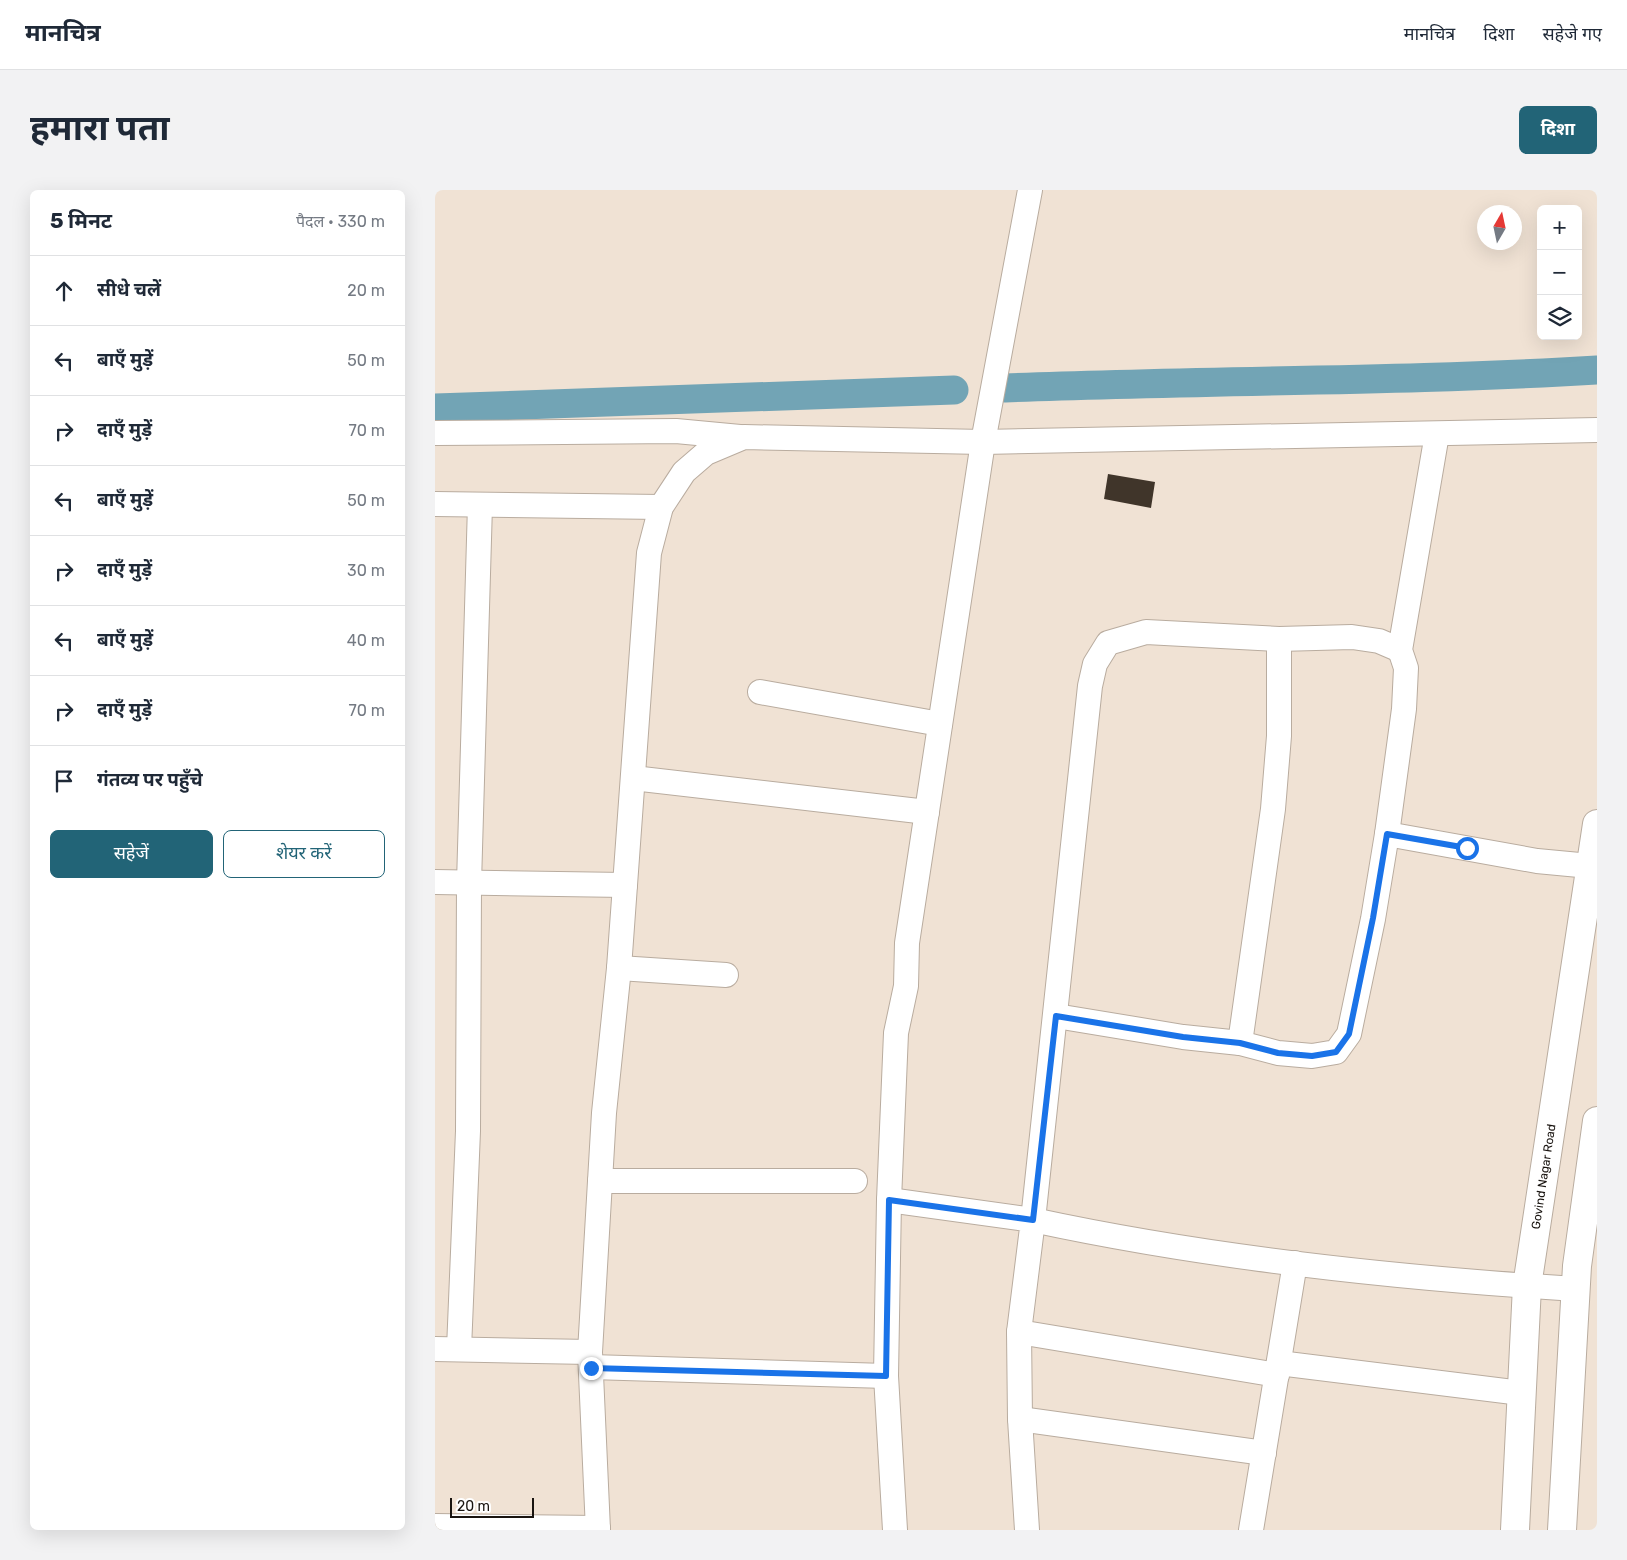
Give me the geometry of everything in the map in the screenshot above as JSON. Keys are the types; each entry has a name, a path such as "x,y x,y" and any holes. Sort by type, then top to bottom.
{"main road":[{"name":"Govind Nagar Road","path":"1515,1530 1527,1286 1597,824"},
{"path":"1562,1530 1577,1266 1597,1121"}],"street":[{"path":"895,1530 886,1376 889,1200 896,1033 906,986 907,943 983,442 1030,190"},
{"path":"435,433 676,431 744,437 983,442 1597,430"},
{"path":"1056,1016 1183,1037 1240,1043 1278,1053 1312,1056 1336,1052 1349,1034 1373,918 1387,834 1404,709 1406,668 1400,650 1437,434"},
{"path":"435,1526 598,1529 590,1360 600,1181 619,968 649,553 661,507 684,472 706,453 744,437"},
{"path":"435,504 661,507"},
{"path":"459,1350 468,1131 469,883 480,504"},
{"path":"1027,1530 1020,1419 1019,1332 1056,1016 1069,874 1090,686 1095,664 1108,643 1146,632 1279,638 1352,638 1379,641 1400,650"},
{"path":"1240,1043 1273,809 1279,736 1279,638"},
{"path":"760,692 940,724"},
{"path":"633,778 927,812"},
{"path":"1387,834 1537,861 1591,866"},
{"path":"435,882 625,885"},
{"path":"619,968 726,975"},
{"path":"600,1181 855,1181"},
{"path":"889,1200 1033,1220 1096,1234 1295,1263 1527,1286 1576,1289"},
{"path":"1251,1530 1295,1263"},
{"path":"1019,1332 1278,1369 1521,1393"},
{"path":"435,1349 590,1360 886,1376"},
{"path":"1020,1419 1264,1453"}],"building":[{"path":"1108,474 1155,482 1151,508 1104,499"}],"waterway":[{"path":"1005,388 1449,377 1597,370"},
{"path":"435,408 954,390"}],"route":[{"path":"591,1368 886,1376 889,1200 1033,1220 1056,1016 1183,1037 1240,1043 1278,1053 1312,1056 1336,1052 1349,1034 1373,918 1387,834 1467,848"}]}
